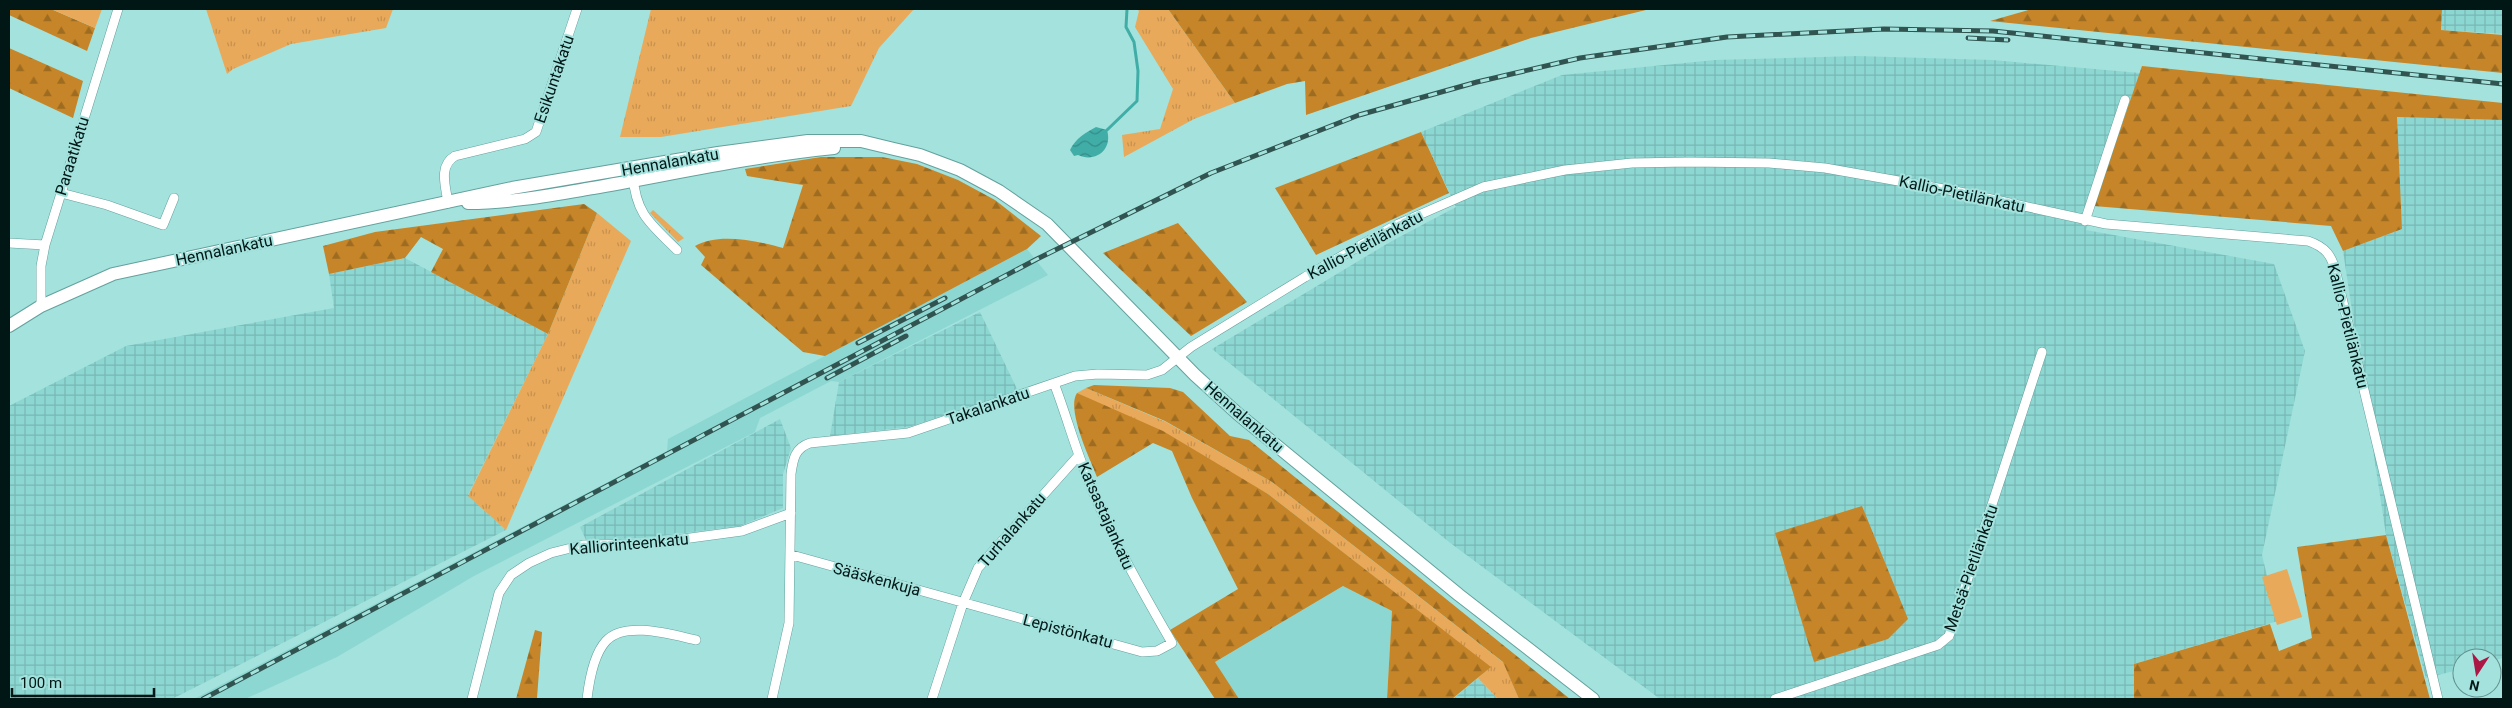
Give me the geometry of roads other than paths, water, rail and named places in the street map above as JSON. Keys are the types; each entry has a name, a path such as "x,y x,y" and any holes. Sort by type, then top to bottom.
{"street":[{"name":"Paraatikatu","path":"41,306 41,266 45,245 118,9"},
{"name":"Esikuntakatu","path":"448,203 444,174 445,166 449,160 525,138 536,132 578,9"},
{"path":"2085,221 2125,100"},
{"name":"Hennalankatu","path":"9,326 41,306 113,274 448,203 493,203 633,175 834,148 894,149 920,155 960,170 999,191 1047,224 1178,357 1238,414 1459,595 1593,699"},
{"name":"Kallio-Pietilänkatu","path":"1178,357 1305,277 1396,225 1483,187 1565,170 1632,164 1689,162 1769,163 1825,168 1955,191 2085,221 2308,242 2325,249 2332,258 2438,699"},
{"path":"633,175 634,193 644,216 677,250"},
{"path":"61,193 107,205 163,225 174,198"},
{"path":"9,243 45,245"},
{"name":"Metsä-Pietilänkatu","path":"1775,699 1938,645 1949,636 2042,352"},
{"name":"Takalankatu","path":"791,513 791,474 796,453 802,446 810,443 908,433 1075,376 1098,374 1147,375 1162,370 1178,357"},
{"name":"Katsastajankatu","path":"1054,383 1094,493 1128,566 1172,643"},
{"name":"Turhalankatu","path":"932,699 963,602 978,568 1079,454"},
{"path":"772,699 789,623 792,555 791,513"},
{"name":"Kalliorinteenkatu","path":"472,699 499,593 511,575 529,563 551,553 583,545 646,544 742,531 791,513"},
{"name":"Sääskenkuja","path":"792,555 963,602"},
{"name":"Lepistönkatu","path":"963,602 1142,652 1157,651 1172,643"},
{"path":"587,699 591,673 606,641 617,634 637,630 696,640"}],"water":[{"path":"1096,127 1107,130 1108,137 1105,149 1096,156 1074,156 1070,150 1075,142"}],"waterway":[{"path":"1107,130 1137,101 1138,71 1134,42 1126,27 1127,9"}],"railway":[{"path":"203,699 1037,259 1211,173 1359,115 1477,82 1580,58 1727,37 1884,29 1993,31 2503,84"},
{"path":"1968,38 2008,40"},
{"path":"858,343 945,298"},
{"path":"827,378 906,336"}]}
